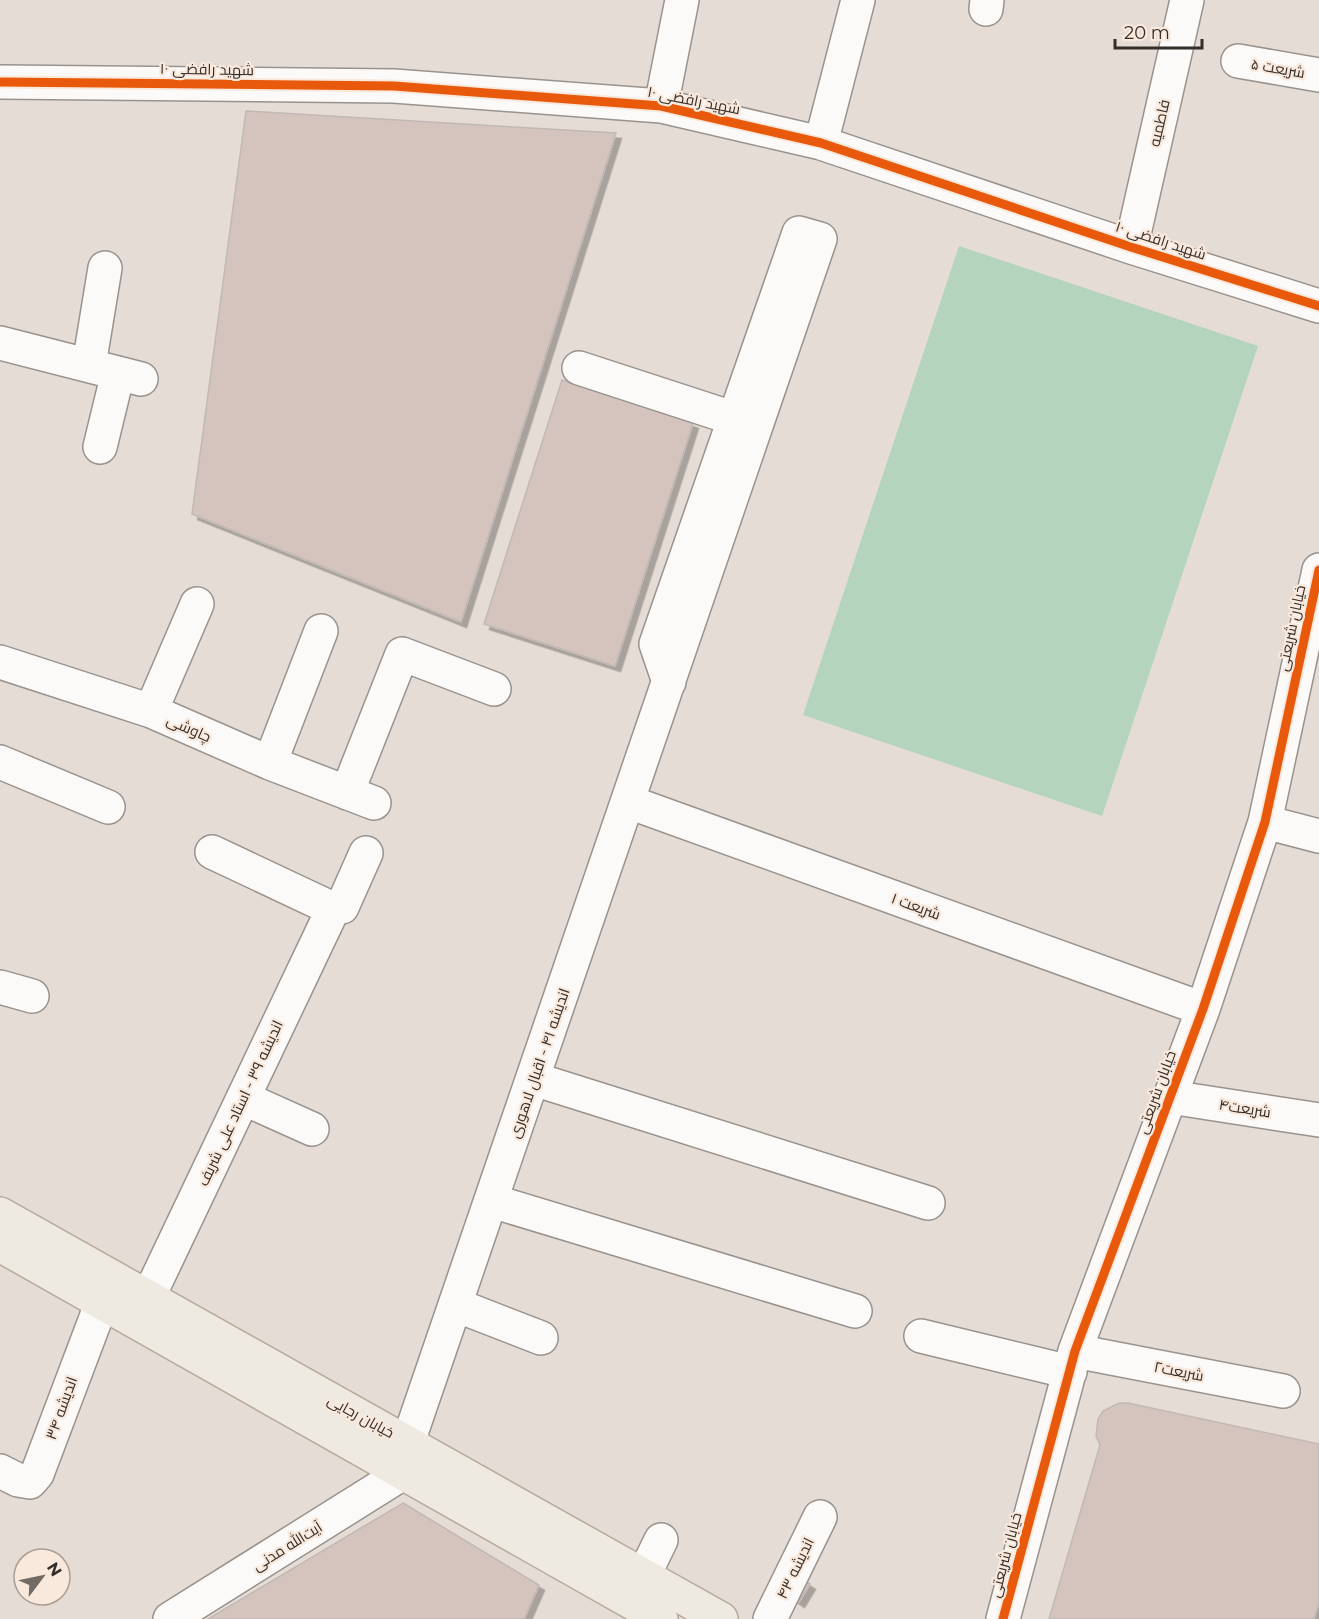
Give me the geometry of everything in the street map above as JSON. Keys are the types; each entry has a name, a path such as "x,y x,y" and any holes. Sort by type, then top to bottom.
{"main road":[{"name":"خیابان رجایی","path":"0,1214 148,1298 662,1619"},
{"name":"خیابان رجایی","path":"0,1245 102,1302 406,1458 644,1575 721,1619"}],"street":[{"path":"661,106 682,0"},
{"path":"821,143 858,0"},
{"name":"فاطمیه","path":"1131,247 1186,0"},
{"name":"شریعت ۵","path":"1238,61 1319,75"},
{"name":"شهید رافضی ۱۰","path":"0,82 394,86 661,106 821,143 1131,247 1319,306"},
{"name":"اندیشه ۴۱ - اقبال لاهوری","path":"406,1458 669,682 746,422 809,236"},
{"path":"100,447 116,372 105,268"},
{"path":"0,344 116,372"},
{"path":"579,368 746,422"},
{"name":"خیابان شریعتی","path":"1004,1619 1073,1362 1203,1009 1265,822 1319,570"},
{"path":"151,711 197,604"},
{"path":"270,763 321,631"},
{"name":"چاوشی","path":"0,662 151,711 270,763 360,798 402,654 494,689"},
{"path":"0,762 108,807"},
{"name":"شریعت ۱","path":"629,802 1203,1009"},
{"path":"1265,822 1319,836"},
{"path":"212,852 333,909"},
{"name":"اندیشه ۳۹ - استاد علی شریف","path":"148,1298 333,909 342,907 366,853"},
{"path":"0,987 32,996"},
{"path":"534,1079 928,1203"},
{"name":"شریعت۴","path":"1170,1097 1319,1120"},
{"path":"243,1098 312,1128"},
{"path":"492,1201 855,1311"},
{"name":"اندیشه ۳۴","path":"0,1471 18,1480 30,1482 37,1474 102,1302"},
{"path":"456,1305 541,1338"},
{"name":"شریعت۲","path":"921,1336 1073,1362 1283,1391"},
{"name":"آیت‌الله مدنی","path":"170,1619 406,1458"},
{"name":"اندیشه ۴۳","path":"770,1619 820,1517"},
{"path":"644,1575 661,1540"}],"green space":[{"path":"959,246 1258,346 1102,816 803,715"}],"building":[{"path":"246,111 616,133 461,622 192,514"},
{"path":"562,380 693,423 615,666 484,624"},
{"path":"1119,1403 1128,1403 1319,1444 1319,1602 1314,1619 1049,1619 1100,1445 1096,1436 1098,1419 1103,1411"},
{"path":"403,1503 539,1585 524,1619 208,1619"},
{"path":"800,1578 810,1584 799,1602 790,1596"}],"cycle path":[{"path":"0,82 394,86 661,106 821,143 1131,247 1319,306"},
{"path":"1003,1619 1075,1351 1203,1009 1265,822 1319,570"}]}
